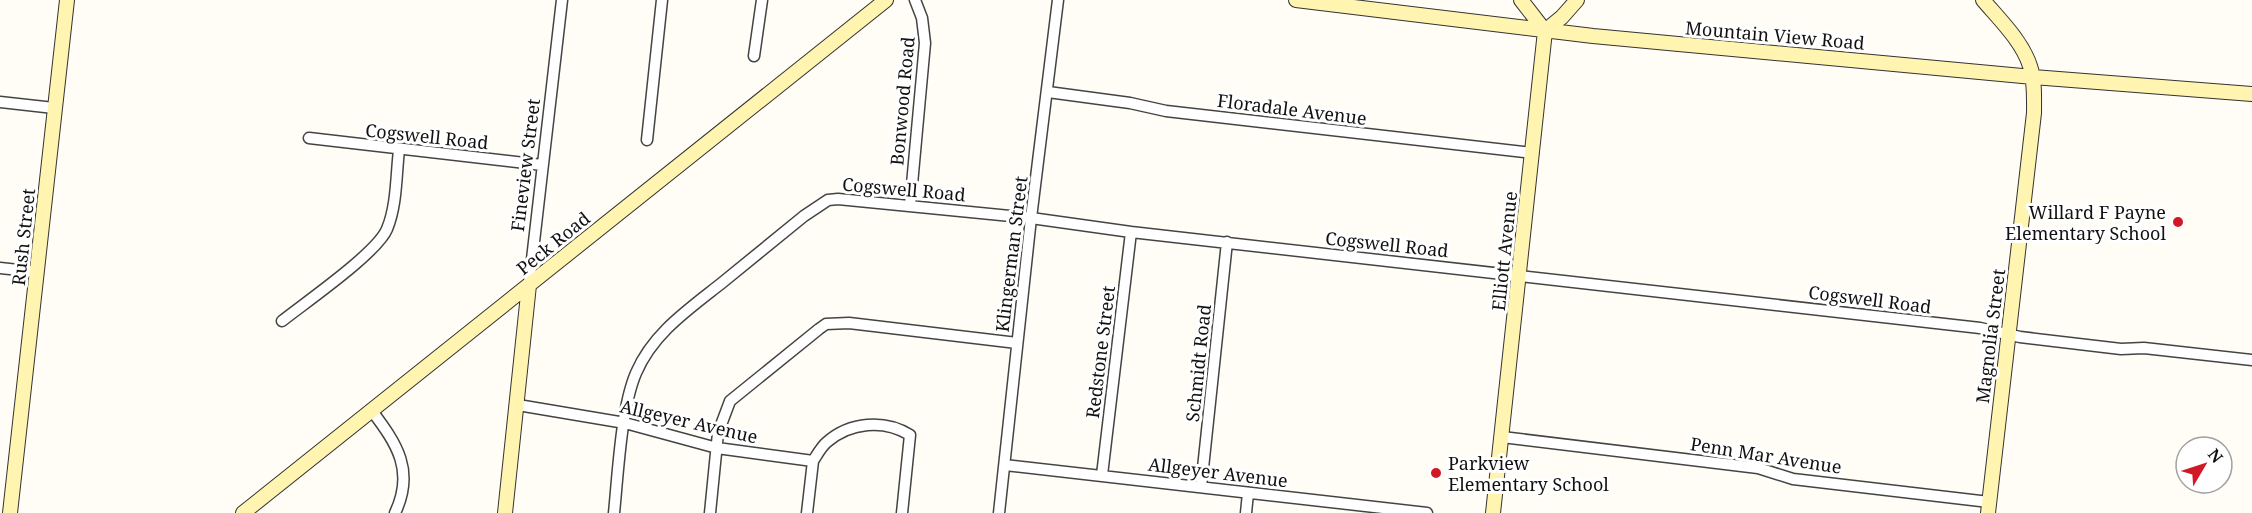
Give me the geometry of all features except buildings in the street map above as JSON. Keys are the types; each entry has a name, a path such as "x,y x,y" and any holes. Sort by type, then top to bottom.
{"street":[{"name":"Rush Street","path":"10,513 67,0"},
{"name":"Fineview Street","path":"505,513 562,0"},
{"path":"647,140 662,0"},
{"path":"754,56 762,0"},
{"name":"Bonwood Road","path":"909,206 926,43 922,18 915,0"},
{"name":"Klingerman Street","path":"999,513 1031,218 1058,0"},
{"name":"Mountain View Road","path":"1296,0 1545,31 2033,77 2252,94"},
{"path":"1521,0 1545,31 1577,0"},
{"name":"Magnolia Street","path":"1983,0 2027,57 2033,77 2034,114 1988,508"},
{"name":"Peck Road","path":"243,513 882,1"},
{"name":"Elliott Avenue","path":"1492,513 1520,275 1545,31"},
{"name":"Floradale Avenue","path":"1048,92 1130,103 1166,111 1533,153"},
{"path":"0,102 54,108"},
{"name":"Cogswell Road","path":"309,138 542,165"},
{"path":"282,321 363,256 387,230 393,208 399,150"},
{"name":"Cogswell Road","path":"614,513 625,423 634,376 657,338 667,327 804,216 828,200 838,199 1031,218 1131,232 1980,328 2121,349 2144,348 2252,360"},
{"name":"Redstone Street","path":"1102,475 1131,232"},
{"name":"Schmidt Road","path":"1201,487 1227,243"},
{"path":"0,268 38,272"},
{"path":"710,513 718,433 730,401 826,324 849,323 1017,344"},
{"name":"Allgeyer Avenue","path":"518,405 625,423 717,448 813,461"},
{"path":"372,411 389,434 402,459 404,486 396,513"},
{"path":"807,513 813,461 826,443 843,431 863,425 896,426 910,435 902,513"},
{"name":"Penn Mar Avenue","path":"1502,437 1758,468 1793,479 1988,508"},
{"name":"Allgeyer Avenue","path":"1005,465 1201,487 1369,510 1427,513"},
{"path":"1246,513 1248,493"}],"place":[{"name":"Willard F Payne Elementary School","path":"2178,222"},
{"name":"Parkview Elementary School","path":"1436,473"}]}
